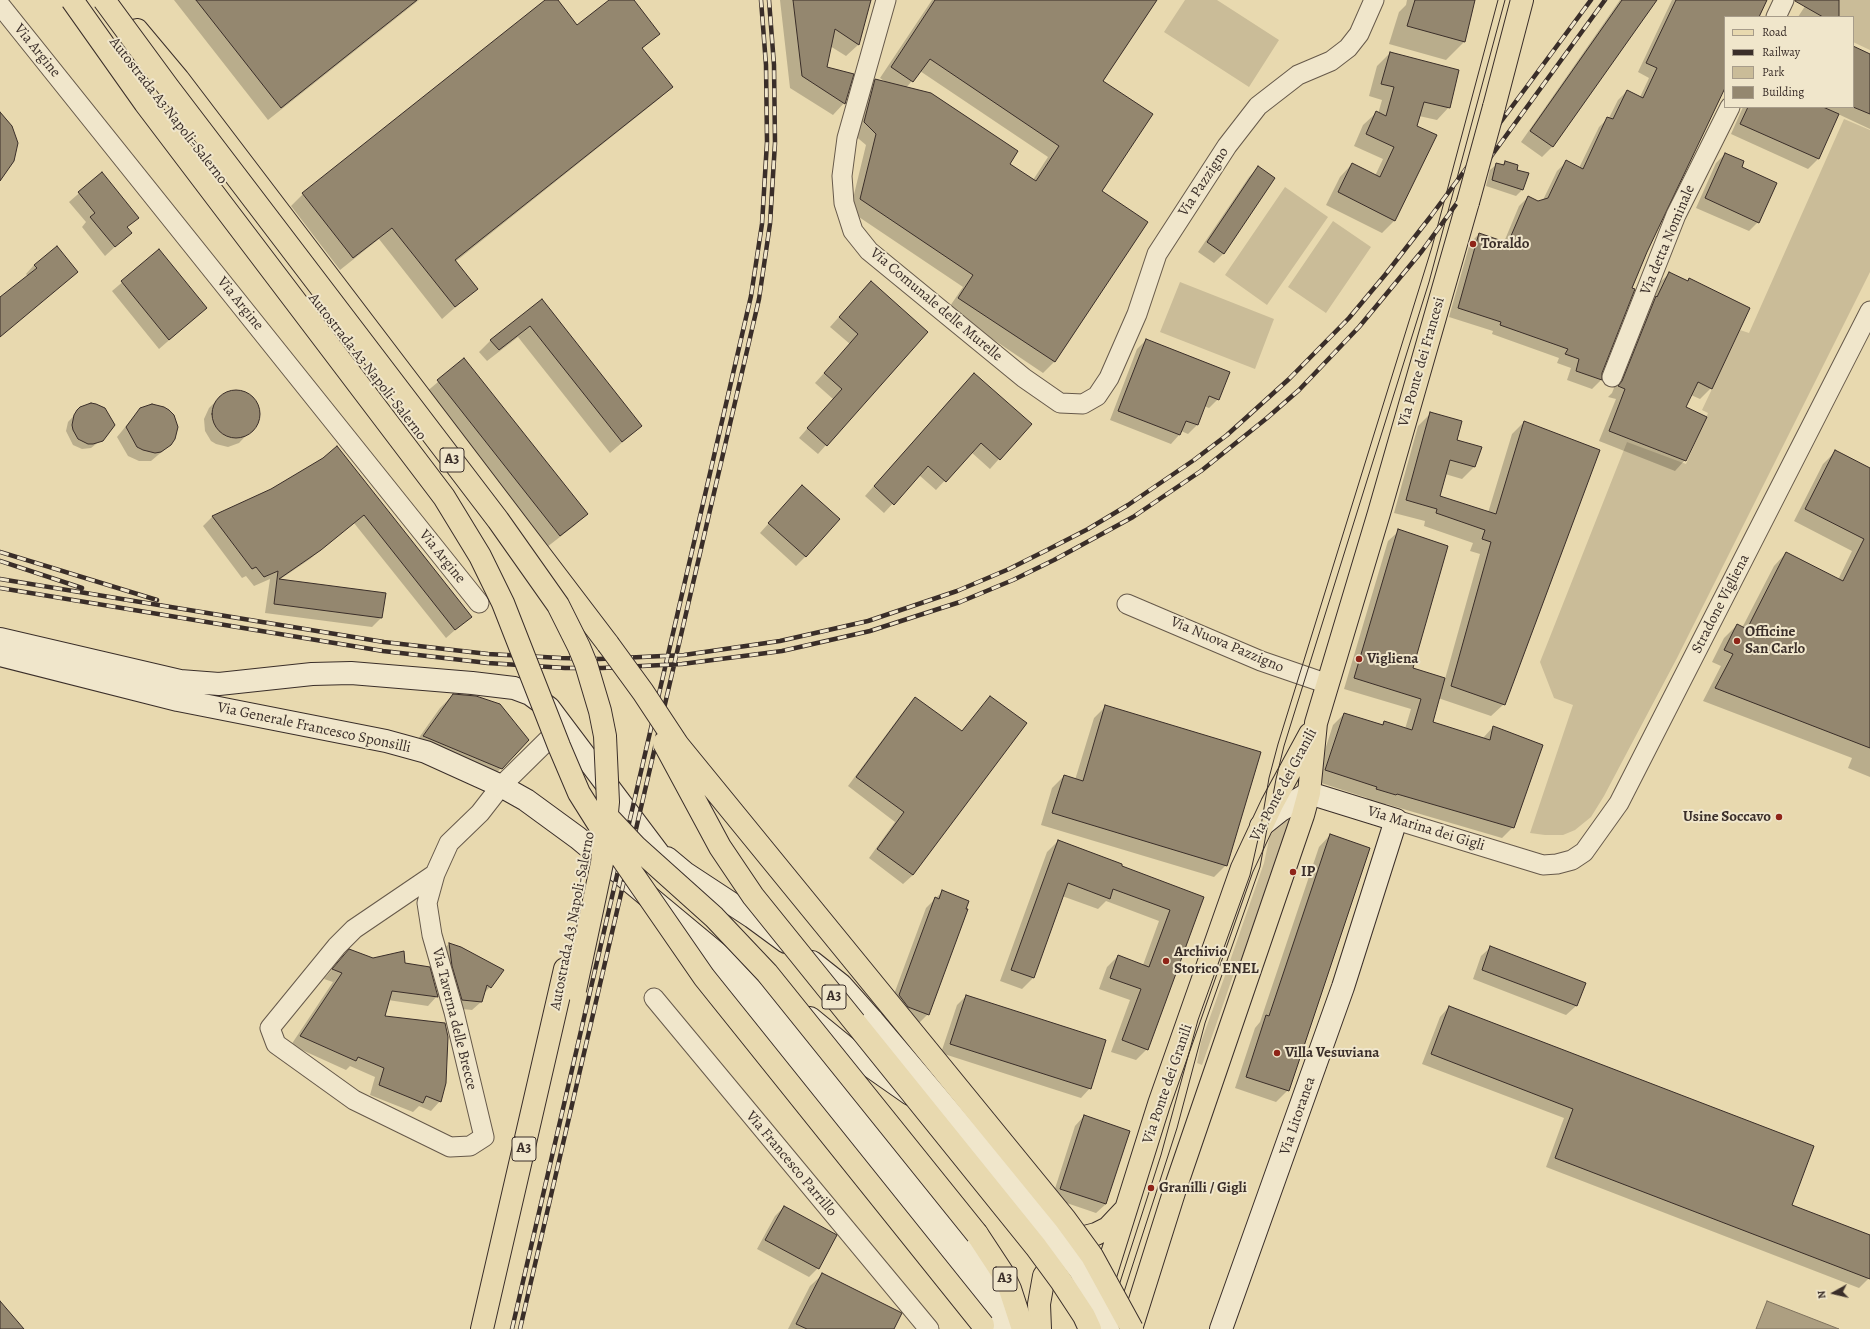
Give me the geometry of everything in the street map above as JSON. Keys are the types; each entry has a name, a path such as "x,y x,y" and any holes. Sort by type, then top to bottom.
{"main road":[{"name":"A3","path":"72,0 145,103 444,497 480,556 503,603 561,736 589,793 610,820 636,847 714,917 767,973 990,1250 1010,1289 1022,1329"},
{"name":"Autostrada A3 Napoli-Salerno","path":"80,0 158,94 489,526 547,609 571,663 578,683 589,730 594,776 594,809 589,856 565,969 482,1329"},
{"name":"Autostrada A3 Napoli-Salerno","path":"104,0 168,87 502,526 558,605 586,664 600,710 606,751 608,802 605,846 575,990 497,1329"},
{"name":"A3","path":"112,0 178,78 608,644 643,692 678,745 1065,1219 1092,1256 1118,1301 1131,1329"},
{"name":"Via Ponte dei Francesi","path":"1315,725 1379,514 1468,202 1522,0"},
{"name":"A3","path":"608,644 720,847 753,896 1036,1247 1061,1280 1084,1316 1089,1329"},
{"name":"Via Ponte dei Granili","path":"1089,1329 1159,1104 1242,868 1261,826 1315,725"},
{"name":"Via Ponte dei Granili","path":"1131,1329 1182,1168 1291,852 1308,793 1315,725"},
{"name":"A3","path":"561,736 579,793 687,954 990,1328"},
{"path":"1040,1329 1039,1304 1044,1276 1057,1257 1073,1240 1096,1234 1108,1228 1125,1210"}],"street":[{"name":"Via Comunale delle Murelle","path":"886,0 847,138 842,176 844,203 853,231 869,251 1024,378 1060,403 1083,404"},
{"name":"Via Pazzigno","path":"1083,404 1097,396 1109,378 1137,314 1157,254 1227,146 1258,106 1298,75 1331,61 1348,48 1359,34 1374,0"},
{"path":"1776,16 1784,0"},
{"name":"Via Argine","path":"0,5 479,603"},
{"name":"Via detta Nominale","path":"1612,377 1676,215 1730,108"},
{"name":"Stradone Vigliena","path":"1543,864 1557,864 1572,860 1584,852 1619,803 1870,311"},
{"name":"Via Nuova Pazzigno","path":"1127,604 1261,661 1328,684"},
{"name":"Via Generale Francesco Sponsilli","path":"0,639 180,680 211,684 270,680 312,674 351,673 464,682 514,688 530,694 542,704 561,736 653,846"},
{"name":"Via Generale Francesco Sponsilli","path":"0,655 178,700 386,740 426,752 501,786 526,800 578,838 675,920"},
{"path":"435,874 449,842 480,813 501,786 561,736"},
{"path":"1261,826 1285,807 1308,793"},
{"name":"Via Marina dei Gigli","path":"1308,793 1543,864"},
{"name":"Via Litoranea","path":"1224,1326 1343,987 1396,820"},
{"path":"653,846 685,873 752,917 822,969 845,989 873,1020 1015,1189 1080,1270 1098,1305 1108,1329"},
{"path":"653,846 680,882 778,990 860,1059 951,1122 968,1138 1025,1208 1040,1223 1059,1235 1073,1240"},
{"name":"Via Taverna delle Brecce","path":"435,874 427,903 432,935 454,1012 484,1137 470,1146 450,1147 354,1100 276,1044 270,1028 337,946 354,929 435,874"},
{"path":"675,920 710,968 965,1273 990,1328"},
{"path":"675,920 720,956 828,1075 969,1252 1005,1302 1022,1329"},
{"name":"Via Francesco Parrillo","path":"654,998 928,1329"},
{"path":"1080,1270 1118,1301"}],"green space":[{"path":"1185,0 1217,0 1279,40 1249,87 1164,32"},
{"path":"1839,0 1870,0 1870,50 1854,42 1854,16 1839,16"},
{"path":"1844,119 1870,130 1870,272 1677,658 1604,796 1591,817 1575,830 1563,835 1530,833 1573,705 1554,698 1540,662 1627,442 1686,464 1708,413 1702,410 1740,330 1749,333"},
{"path":"1285,187 1328,217 1267,305 1225,275"},
{"path":"1333,221 1371,247 1326,313 1288,287"},
{"path":"1180,282 1274,319 1255,369 1160,332"},
{"path":"1292,816 1243,966 1239,965 1230,961 1264,863 1270,835 1279,825"},
{"path":"1227,970 1234,973 1202,1065 1197,1063 1201,1042"}],"shaded area":[{"path":"1767,1301 1839,1329 1756,1329"}],"building":[{"path":"196,0 417,0 281,108"},
{"path":"545,0 558,0 577,25 609,0 634,0 660,34 642,48 673,87 455,260 478,289 455,307 392,228 353,258 302,193"},
{"path":"793,0 871,0 859,45 835,29 827,67 854,74 845,104 802,76"},
{"path":"935,0 1157,0 1103,81 1153,114 1102,191 1148,222 1055,362 958,298 973,275 860,199 876,134 864,122 875,79 931,93 1018,151 1010,164 1036,181 1059,146 930,59 913,82 891,67"},
{"path":"1415,0 1475,0 1465,42 1407,26"},
{"path":"1622,0 1657,0 1553,147 1530,131"},
{"path":"1676,0 1767,0 1759,16 1724,16 1724,90 1647,252 1632,288 1635,289 1602,373 1602,380 1576,371 1579,359 1565,354 1568,349 1500,325 1501,322 1458,308 1479,233 1508,243 1528,196 1538,201 1548,198 1566,160 1583,169 1607,117 1613,119 1627,90 1643,98 1657,68 1646,63"},
{"path":"1839,0 1839,16 1821,16 1795,1"},
{"path":"1854,46 1870,54 1870,114 1854,107"},
{"path":"1390,52 1459,70 1450,108 1424,102 1417,126 1437,135 1395,221 1338,192 1352,163 1380,177 1394,147 1366,134 1376,111 1386,116 1394,87 1381,84"},
{"path":"1748,108 1825,108 1839,114 1819,159 1740,124"},
{"path":"0,112 12,126 18,143 14,161 0,181"},
{"path":"1725,153 1744,161 1742,167 1777,183 1759,223 1705,198"},
{"path":"1505,161 1518,165 1517,170 1529,173 1523,190 1492,180 1496,163 1504,165"},
{"path":"1258,166 1275,178 1224,254 1207,242"},
{"path":"102,172 139,218 127,227 132,233 115,247 90,217 95,213 78,192"},
{"path":"57,246 78,272 0,337 0,297 37,268 34,265"},
{"path":"159,249 207,308 169,340 121,281"},
{"path":"1669,272 1688,281 1689,278 1750,308 1712,389 1698,382 1686,407 1707,417 1686,461 1609,431 1625,389 1618,386 1622,381 1656,296 1657,297"},
{"path":"871,281 928,332 827,446 807,428 842,389 824,373 858,334 839,317"},
{"path":"542,299 642,426 622,442 530,326 499,350 490,340"},
{"path":"1146,339 1230,372 1219,400 1209,396 1198,425 1186,421 1180,435 1118,411"},
{"path":"464,358 588,514 560,536 437,380"},
{"path":"974,373 1032,424 1000,460 981,443 946,482 928,466 894,505 874,486"},
{"path":"231,390 241,390 253,397 260,409 260,419 253,431 241,438 231,438 223,434 216,427 212,419 212,409 216,401 223,394"},
{"path":"91,403 105,408 115,425 103,441 88,444 78,439 72,425 74,415 77,410 80,407"},
{"path":"152,404 169,410 174,415 178,427 175,439 171,445 161,452 155,453 137,447 126,427 140,408"},
{"path":"1430,412 1462,421 1457,440 1482,447 1475,467 1450,460 1440,496 1496,514 1524,421 1600,450 1505,705 1451,686 1491,542 1482,539 1485,530 1436,513 1437,509 1406,500"},
{"path":"337,446 472,617 455,630 364,515 321,550 279,579 386,593 382,618 274,604 278,571 264,577 256,567 252,569 212,516 271,489 323,458"},
{"path":"1835,450 1870,468 1870,748 1715,688 1733,654 1724,650 1737,624 1747,629 1786,552 1843,581 1864,539 1805,509"},
{"path":"802,485 840,519 806,557 768,523"},
{"path":"1398,529 1448,546 1413,668 1445,678 1433,722 1490,740 1493,726 1543,745 1514,828 1376,789 1377,787 1325,770 1344,713 1383,725 1384,721 1412,730 1421,699 1354,678"},
{"path":"453,694 476,696 500,704 529,740 502,769 423,736"},
{"path":"990,696 1027,723 913,875 877,849 904,812 856,777 915,697 962,731"},
{"path":"1105,705 1261,752 1227,866 1052,813 1064,775 1083,781"},
{"path":"1330,834 1370,848 1289,1091 1246,1077 1266,1015 1269,1016"},
{"path":"1058,840 1204,897 1148,1050 1122,1040 1141,989 1110,978 1118,955 1149,967 1170,910 1113,889 1110,899 1068,883 1034,978 1011,970"},
{"path":"942,890 969,901 966,909 968,909 929,1015 908,1007 899,995 935,897 939,899"},
{"path":"449,943 461,947 504,970 491,988 487,985 482,1002 462,1000 452,966"},
{"path":"1490,946 1586,983 1577,1006 1482,970"},
{"path":"349,949 373,958 404,951 405,963 430,967 438,997 392,991 385,1016 445,1023 448,1037 446,1083 441,1102 426,1096 423,1103 379,1085 384,1068 358,1057 356,1061 300,1036 342,973 332,969"},
{"path":"966,995 1106,1040 1091,1089 950,1044"},
{"path":"1449,1006 1814,1146 1792,1205 1870,1235 1870,1279 1555,1158 1573,1109 1431,1054"},
{"path":"1084,1115 1130,1131 1106,1204 1060,1189"},
{"path":"784,1206 837,1235 819,1269 765,1240"},
{"path":"822,1273 902,1313 894,1329 807,1329 796,1324"},
{"path":"0,1301 24,1329 0,1329"}],"tram line":[{"path":"1105,1329 1161,1155 1198,1020 1250,875 1261,826 1269,778 1278,744 1432,247 1498,0"},
{"path":"1112,1329 1177,1128 1205,1023 1260,867 1276,779 1284,746 1429,282 1505,0"}],"railway":[{"path":"512,1329 751,296 762,224 767,142 766,65 761,0"},
{"path":"520,1329 759,299 770,224 775,143 774,65 769,0"},
{"path":"0,579 384,642 488,654 599,659 684,655 780,641 868,621 957,591 1009,569 1049,549 1088,529 1128,505 1194,460 1227,435 1289,379 1349,318 1385,275 1431,216 1591,0"},
{"path":"0,588 383,651 488,663 565,668 602,668 682,664 782,651 870,631 960,602 1013,580 1054,560 1133,517 1201,471 1299,390 1359,327 1422,251 1605,0"},
{"path":"0,552 157,600"},
{"path":"0,561 82,588"}],"place":[{"name":"Toraldo","path":"1473,244"},
{"name":"Officine San Carlo","path":"1737,641"},
{"name":"Vigliena","path":"1359,659"},
{"name":"Usine Soccavo","path":"1779,817"},
{"name":"IP","path":"1293,872"},
{"name":"Archivio Storico ENEL","path":"1166,961"},
{"name":"Villa Vesuviana","path":"1277,1053"},
{"name":"Granilli / Gigli","path":"1151,1188"}]}
